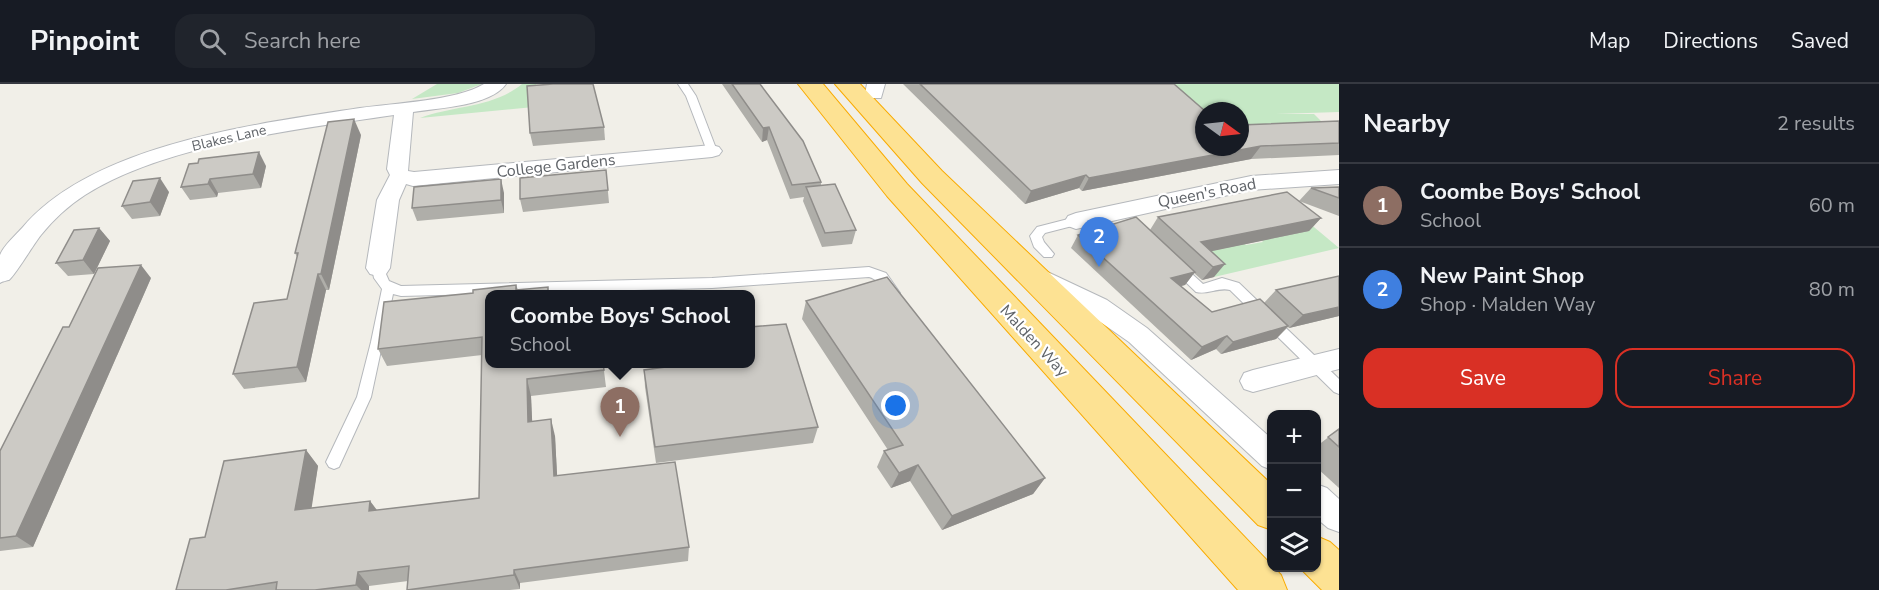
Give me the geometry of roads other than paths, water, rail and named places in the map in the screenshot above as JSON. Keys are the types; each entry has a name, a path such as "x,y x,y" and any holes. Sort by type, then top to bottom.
{"highway":[{"path":"788,84 846,147 897,190"},
{"name":"Malden Way","path":"810,84 897,190 1263,588"},
{"path":"847,84 932,177 1038,263 1267,507"},
{"path":"872,87 932,177"},
{"path":"1321,560 1339,578"}],"street":[{"name":"Blakes Lane","path":"0,274 32,229 51,210 76,191 106,175 162,154 216,140 275,128 463,99 481,94 497,84"},
{"path":"378,268 388,200 400,175 397,161 404,108"},
{"name":"College Gardens","path":"400,175 413,179 426,179 712,151"},
{"name":"Queen's Road","path":"1076,221 1251,183 1339,177"},
{"path":"1038,263 1138,335 1267,452"},
{"path":"1253,381 1327,361"},
{"path":"1321,502 1339,518"}],"lane":[{"path":"683,84 691,96 712,151"},
{"path":"1118,211 1134,227"},
{"path":"1038,263 1036,236 1041,230 1076,221"},
{"path":"1167,258 1201,289 1222,283 1234,286 1327,361 1339,388"},
{"path":"378,268 379,277 388,289 401,291 712,283 869,272 882,276 901,303"},
{"path":"334,462 364,396 378,342 388,289"}],"place":[{"name":"New Paint Shop","path":"1099,267"},
{"name":"Coombe Boys' School","path":"620,437"}]}
